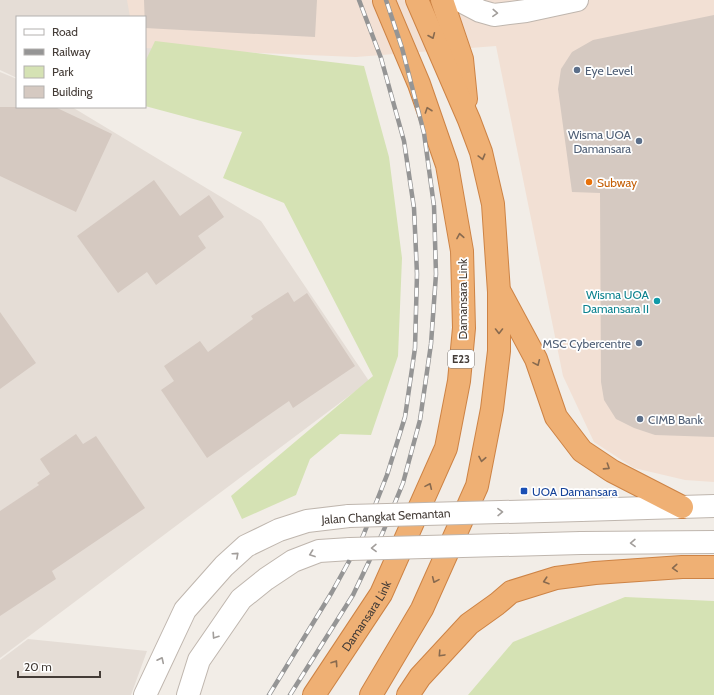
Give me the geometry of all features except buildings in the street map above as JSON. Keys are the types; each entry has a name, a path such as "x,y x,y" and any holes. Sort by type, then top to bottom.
{"highway":[{"path":"371,695 422,609 477,486 492,409 499,351 499,292 493,204 481,152 417,0"},
{"path":"442,0 462,59 468,120"},
{"name":"Damansara Link","path":"314,695 381,594 446,448 459,381 464,336 462,251 447,165 419,84 384,1"},
{"path":"499,292 536,359 556,417 582,451 612,471 682,507"},
{"path":"408,695 420,677 469,624 512,592 556,578 595,573 714,567"}],"street":[{"path":"459,0 480,11 494,15 526,11 577,0"},
{"name":"Jalan Changkat Semantan","path":"145,695 185,610 224,566 246,546 279,530 307,521 349,516 714,506"},
{"path":"188,695 199,660 241,599 266,579 293,561 319,551 581,543 714,542"}],"shaded area":[{"path":"0,0 326,0 146,71 146,16 16,16 16,78 0,70"},
{"path":"127,0 714,0 714,482 685,480 634,468 594,442 563,376 496,46 356,57 146,48 146,16 130,16"},
{"path":"0,72 16,79 16,108 74,108 261,221 369,381 0,658"},
{"path":"28,639 147,651 131,695 0,695 0,660"}],"green space":[{"path":"155,41 364,66 389,157 402,258 398,356 371,435 340,434 310,459 296,495 242,519 231,496 373,376 284,203 223,178 242,132 146,106 146,60"},
{"path":"625,597 714,601 714,695 468,695 513,642"}],"railway":[{"path":"269,695 332,592 363,536 387,475 405,417 415,348 417,274 414,208 404,141 381,58 359,0"},
{"path":"290,695 353,595 383,532 403,483 420,420 431,344 436,274 434,206 424,133 402,48 386,0"}],"place":[{"name":"Eye Level","path":"577,70"},
{"name":"Wisma UOA Damansara","path":"639,141"},
{"name":"Subway","path":"589,182"},
{"name":"Wisma UOA Damansara II","path":"657,301"},
{"name":"MSC Cybercentre","path":"639,343"},
{"name":"CIMB Bank","path":"640,419"},
{"name":"UOA Damansara","path":"524,491"}]}
